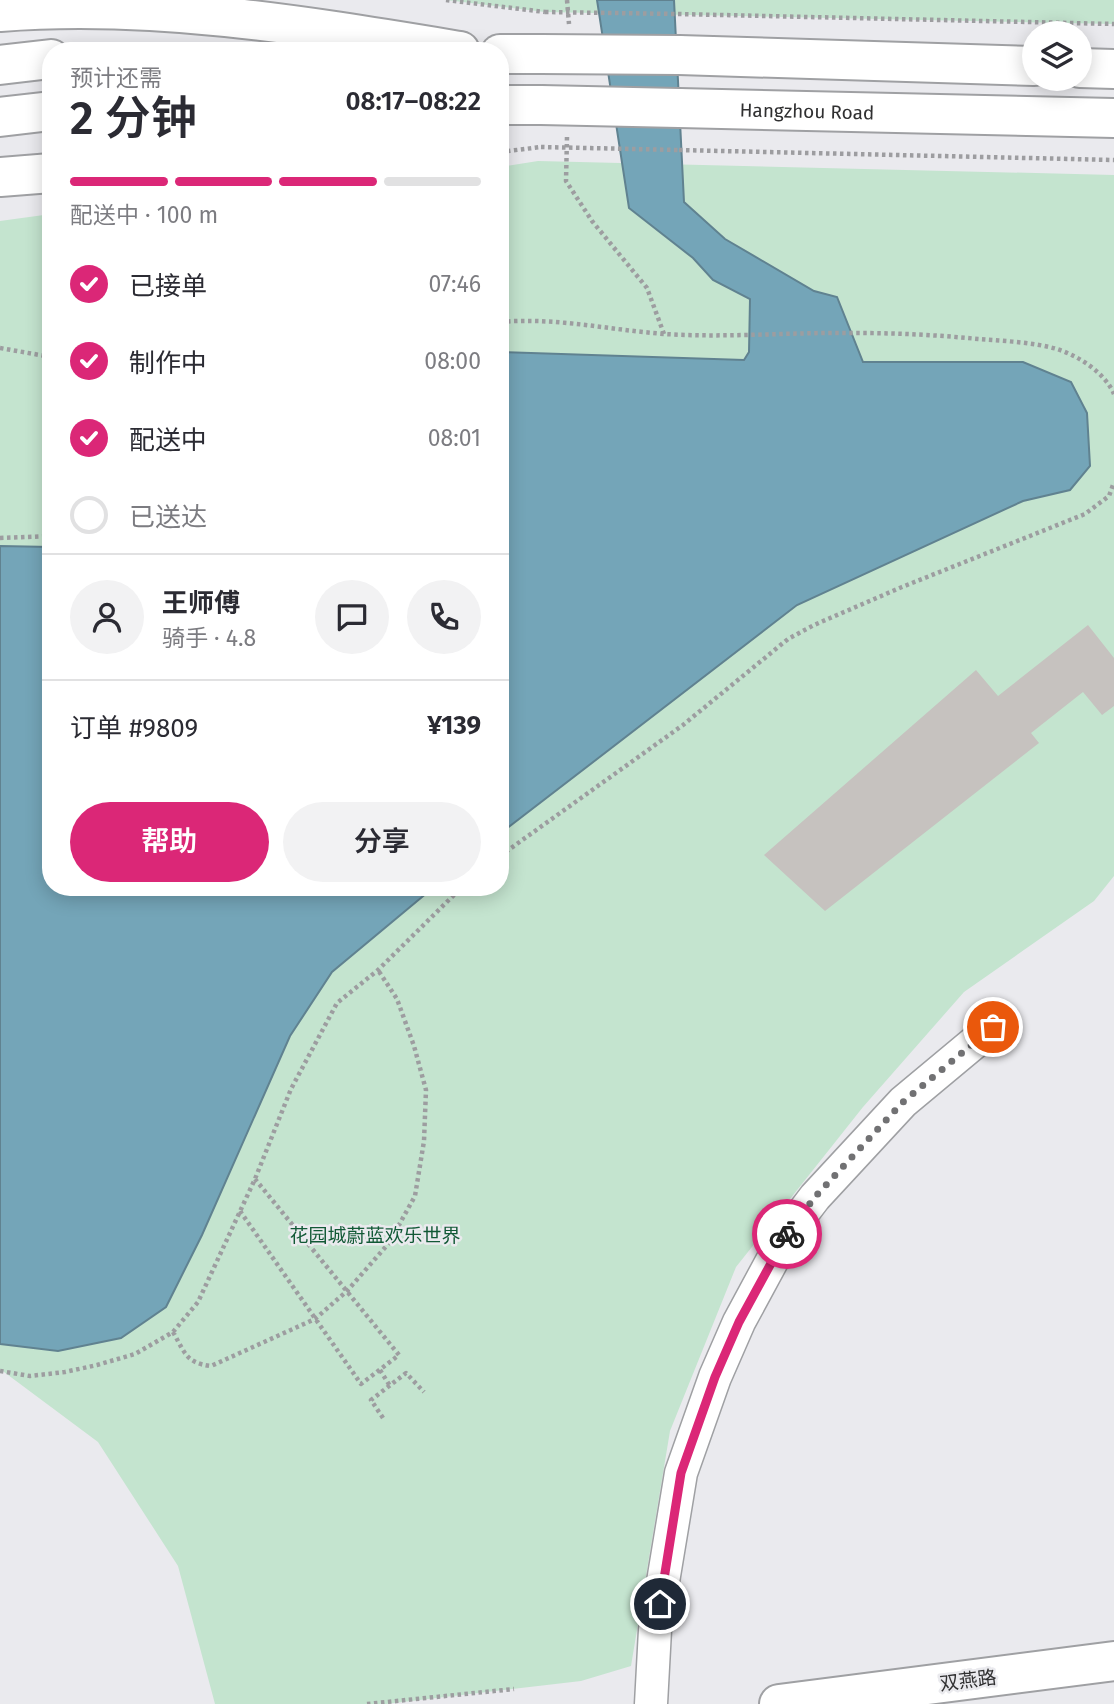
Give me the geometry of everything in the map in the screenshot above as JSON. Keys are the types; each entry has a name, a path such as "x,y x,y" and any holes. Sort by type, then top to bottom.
{"main road":[{"path":"0,12 129,8 192,12 276,21 405,42"},
{"path":"509,52 555,43 680,55 1022,66"},
{"path":"0,65 42,60"},
{"path":"1092,68 1114,69"},
{"name":"Hangzhou Road","path":"509,107 554,116 679,108 1114,118"},
{"path":"0,117 42,112"},
{"path":"0,177 42,174"},
{"name":"双燕路","path":"779,1704 1114,1661"}],"street":[{"path":"651,1704 656,1630 681,1473 715,1377 739,1322 786,1236 815,1197 903,1102 993,1027"}],"path":[{"path":"446,0 545,12 1114,24"},
{"path":"555,43 569,3 567,0"},
{"path":"554,116 566,181 592,221 647,288 664,334"},
{"path":"509,151 541,147 1114,160"},
{"path":"509,322 524,320 580,323 664,334 941,335 1026,343 1059,350 1089,366 1108,382 1114,394"},
{"path":"0,348 42,355"},
{"path":"509,850 683,725 788,639 902,587 1085,513 1111,498 1114,482"},
{"path":"0,538 42,537"},
{"path":"0,1371 30,1376 76,1370 135,1354 173,1332 198,1302 255,1179 290,1090 337,1003 378,970 453,896"},
{"path":"173,1332 187,1358 195,1364 211,1366 314,1319 347,1291 389,1243 415,1196 424,1141 426,1090 397,999 378,970"},
{"path":"240,1210 361,1384 399,1355 255,1179"},
{"path":"380,1370 390,1386"},
{"path":"383,1418 371,1400 406,1373 424,1391"},
{"path":"367,1704 514,1689"}],"green space":[{"path":"446,0 1114,0 1114,24 1092,24 1092,21 1022,22 545,12"},
{"name":"花园城蔚蓝欢乐世界","path":"538,161 1114,175 1114,876 1094,901 964,992 863,1107 736,1267 670,1431 631,1666 581,1681 386,1704 215,1704 178,1566 98,1442 0,1369 0,221 42,215 42,896 509,896 509,166"}],"water":[{"path":"597,0 674,0 684,202 725,239 814,291 837,297 863,362 1023,362 1071,382 1087,413 1090,466 1070,490 1023,501 797,605 509,827 509,352 744,360 749,352 750,299 713,280 693,258 629,208"},
{"path":"0,546 42,547 42,896 423,896 332,972 290,1036 202,1235 166,1307 121,1338 58,1351 0,1344"}],"building":[{"path":"1088,625 1114,658 1114,706 1102,715 1083,692 1031,733 1039,743 825,911 764,855 976,670 998,696"}],"way so far":[{"path":"787,1234 815,1197 903,1102 993,1027"}],"route":[{"path":"660,1604 681,1473 715,1377 739,1322 787,1234"}]}
